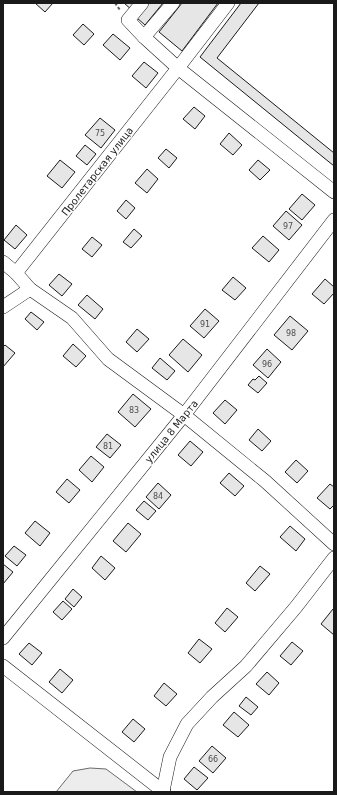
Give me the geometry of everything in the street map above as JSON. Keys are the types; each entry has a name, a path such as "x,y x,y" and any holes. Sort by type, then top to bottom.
{"street":[{"path":"142,3 128,20 144,37 178,68 334,192"},
{"path":"144,37 173,3"},
{"name":"Пролетарская улица","path":"16,273 228,3"},
{"name":"улица 8 Марта","path":"3,638 184,415 334,220"},
{"path":"3,262 16,273 30,289 72,318 108,359 184,415 265,481 334,544"},
{"path":"3,307 30,289"},
{"path":"3,666 164,791 170,757 187,724 212,697 246,666 296,607 334,558"}],"shaded area":[{"path":"90,768 106,769 137,792 56,792 73,771"}],"building":[{"path":"35,3 53,3 45,12"},
{"path":"124,3 139,3 133,11"},
{"path":"149,3 163,3 145,25 137,18"},
{"path":"182,3 218,3 182,51 159,32"},
{"path":"241,3 259,3 217,58 334,153 334,166 200,57"},
{"path":"83,24 94,34 84,45 73,35"},
{"path":"113,34 130,48 120,60 103,45"},
{"path":"144,62 158,73 146,88 132,76"},
{"path":"194,107 205,116 195,129 183,119"},
{"path":"100,118 115,130 101,148 85,135"},
{"path":"229,133 242,145 233,155 220,144"},
{"path":"85,145 96,154 87,165 76,156"},
{"path":"166,149 177,158 169,168 158,158"},
{"path":"60,160 75,172 62,188 47,176"},
{"path":"258,160 270,170 260,180 249,170"},
{"path":"147,169 158,179 147,193 135,183"},
{"path":"302,194 315,205 302,220 289,209"},
{"path":"126,200 135,208 126,219 117,211"},
{"path":"286,211 302,225 289,240 273,226"},
{"path":"16,225 27,235 15,249 4,240"},
{"path":"134,229 142,236 131,248 123,242"},
{"path":"263,236 279,250 269,262 252,248"},
{"path":"92,237 102,245 92,257 82,249"},
{"path":"59,274 72,284 62,296 49,285"},
{"path":"233,277 246,288 235,300 222,290"},
{"path":"325,279 334,287 334,293 324,304 312,294"},
{"path":"87,295 103,309 95,319 78,305"},
{"path":"205,309 219,321 204,338 190,326"},
{"path":"31,312 44,322 37,330 25,319"},
{"path":"290,316 308,331 292,350 274,335"},
{"path":"137,329 149,339 137,352 126,342"},
{"path":"183,339 202,355 188,372 169,355"},
{"path":"73,344 86,356 76,367 63,356"},
{"path":"5,345 15,353 3,367 3,347"},
{"path":"267,349 281,362 268,378 253,365"},
{"path":"160,358 175,371 167,380 152,368"},
{"path":"259,376 267,383 258,393 248,385 253,379 255,380"},
{"path":"133,394 151,409 135,427 118,412"},
{"path":"225,400 237,410 225,424 213,413"},
{"path":"258,429 271,441 262,451 249,440"},
{"path":"107,434 121,445 110,458 96,447"},
{"path":"190,441 203,452 191,466 178,455"},
{"path":"91,456 104,467 92,482 79,470"},
{"path":"296,460 308,471 297,483 285,472"},
{"path":"229,473 244,486 235,496 220,483"},
{"path":"67,479 80,490 69,503 56,492"},
{"path":"158,483 171,495 159,509 146,497"},
{"path":"330,484 334,487 334,505 330,509 317,498"},
{"path":"144,501 156,511 148,520 136,510"},
{"path":"35,521 50,533 40,546 25,533"},
{"path":"128,523 141,534 126,552 113,541"},
{"path":"290,526 305,539 296,551 280,537"},
{"path":"14,546 26,555 17,566 5,556"},
{"path":"101,556 115,568 105,580 92,568"},
{"path":"3,564 13,572 3,584"},
{"path":"260,566 270,574 255,591 246,583"},
{"path":"73,589 82,597 74,607 65,599"},
{"path":"63,601 72,609 62,620 53,612"},
{"path":"227,608 238,617 225,632 215,623"},
{"path":"333,609 334,610 334,635 321,624"},
{"path":"199,639 212,649 200,663 188,653"},
{"path":"292,642 303,651 291,665 280,656"},
{"path":"29,643 42,653 32,665 19,654"},
{"path":"60,669 73,680 62,693 49,682"},
{"path":"267,672 279,683 269,695 256,684"},
{"path":"164,683 177,694 166,706 154,696"},
{"path":"246,697 258,707 251,715 239,706"},
{"path":"234,712 249,725 238,737 223,725"},
{"path":"133,719 145,729 134,742 122,732"},
{"path":"212,746 226,758 213,773 199,761"},
{"path":"194,767 208,778 197,790 184,779"}]}
